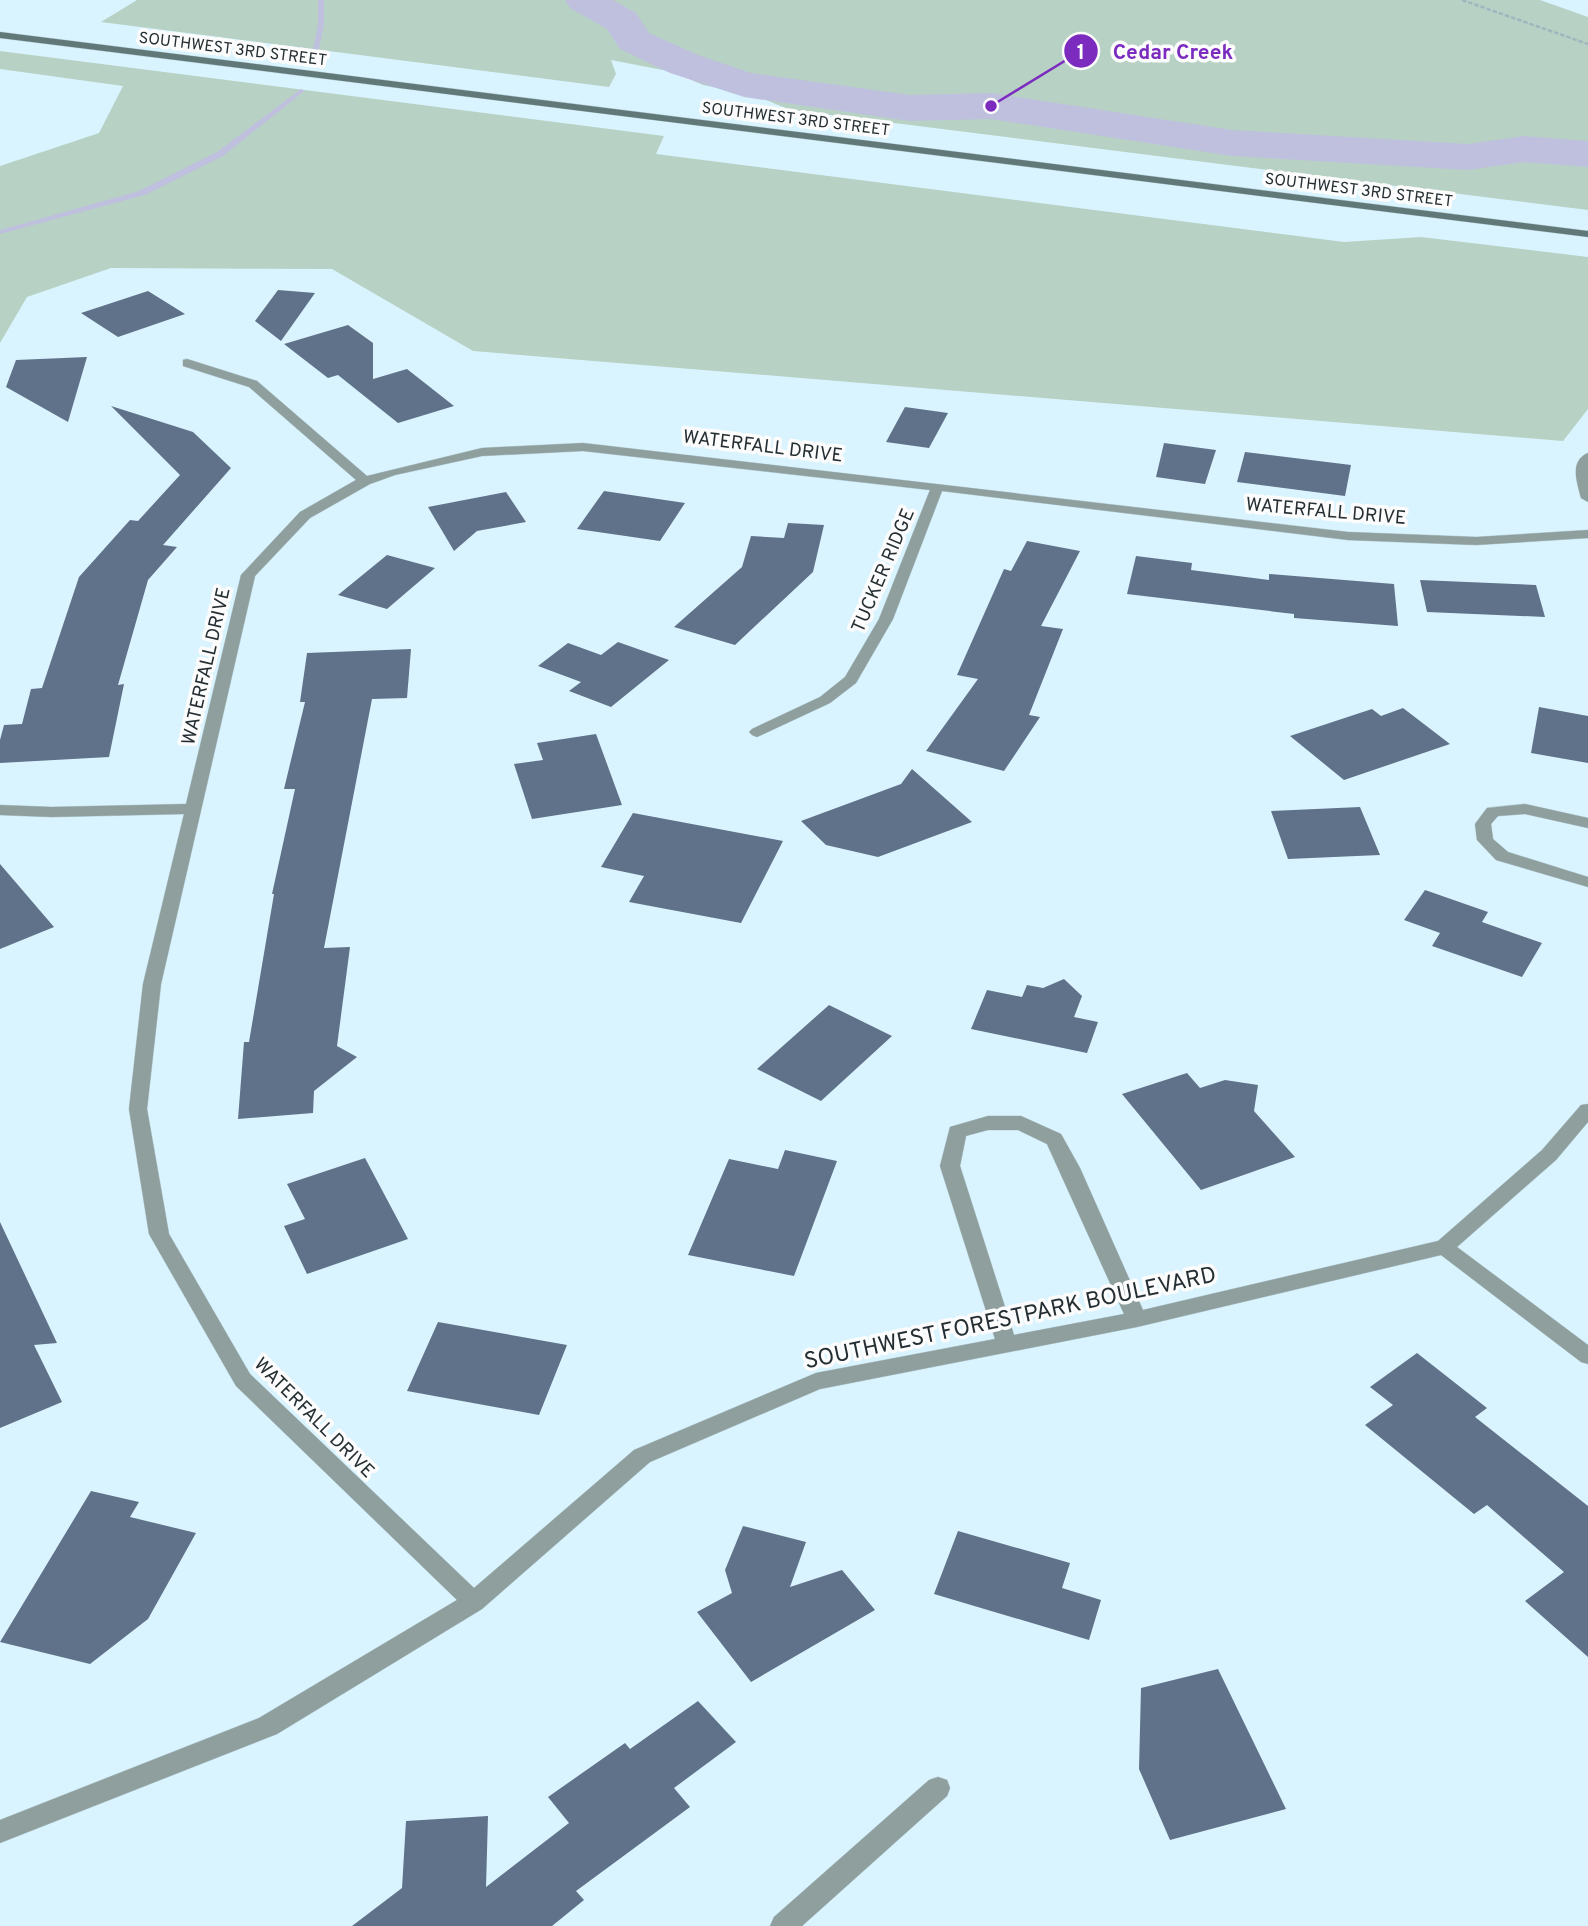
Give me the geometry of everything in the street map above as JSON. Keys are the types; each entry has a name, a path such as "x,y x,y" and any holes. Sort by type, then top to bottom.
{"main road":[{"name":"SOUTHWEST 3RD STREET","path":"0,35 1588,234"}],"street":[{"path":"187,363 253,384 365,481"},
{"name":"WATERFALL DRIVE","path":"474,1602 243,1380 159,1234 138,1109 152,984 248,575 305,515 365,481 391,472 482,452 583,447 1349,536 1476,541 1588,534"},
{"path":"1588,457 1581,473 1588,498"},
{"name":"TUCKER RIDGE","path":"757,732 825,700 852,680 886,619 937,488"},
{"path":"0,810 52,812 193,808"},
{"path":"1588,823 1525,809 1493,811 1483,824 1485,840 1502,856 1588,882"},
{"name":"SOUTHWEST FORESTPARK BOULEVARD","path":"0,1832 268,1726 474,1602 642,1456 816,1381 1137,1319 1444,1247 1549,1155 1588,1110"},
{"path":"1007,1345 950,1166 957,1132 988,1123 1021,1123 1054,1139 1070,1168 1137,1319"},
{"path":"1444,1247 1588,1356"},
{"path":"783,1926 938,1788"}],"path":[{"path":"1462,0 1588,44"}],"green space":[{"path":"137,0 1540,0 1588,17 1588,210 790,110 754,95 703,85 673,72 611,60 616,74 609,87 101,22"},
{"path":"0,51 664,136 656,154 1344,242 1421,237 1588,257 1588,409 1563,441 473,351 332,269 111,268 27,297 0,343 0,166 99,133 123,86 0,69"}],"building":[{"path":"278,290 315,293 281,341 255,321"},
{"path":"148,291 185,314 118,337 81,313"},
{"path":"348,325 373,343 373,379 407,369 454,406 398,423 338,375 328,378 284,344"},
{"path":"87,357 68,422 6,387 16,360"},
{"path":"111,406 193,432 231,468 163,545 177,547 148,580 118,685 124,684 109,757 0,763 0,740 4,725 22,724 31,689 42,688 79,577 130,520 138,521 180,475"},
{"path":"905,407 948,413 929,448 886,442"},
{"path":"1164,443 1216,450 1205,484 1156,477"},
{"path":"1245,452 1351,465 1345,496 1237,482"},
{"path":"604,491 685,503 660,541 577,529"},
{"path":"506,492 526,522 477,531 454,551 428,507"},
{"path":"788,523 824,525 813,572 735,645 674,627 742,567 751,536 784,538"},
{"path":"1027,541 1080,551 1041,626 1063,629 1029,715 1040,717 1004,771 926,751 978,679 957,675 1004,569 1011,571"},
{"path":"387,555 435,568 387,609 338,595"},
{"path":"1136,556 1192,563 1191,570 1269,580 1269,574 1394,584 1398,626 1294,618 1294,614 1127,594"},
{"path":"1420,580 1536,585 1545,617 1427,612"},
{"path":"618,642 669,660 611,707 569,691 581,682 538,666 568,643 601,655"},
{"path":"411,649 407,698 372,699 324,948 350,947 337,1046 357,1057 314,1091 313,1113 238,1119 244,1042 249,1042 272,894 295,789 284,789 305,702 300,702 307,653"},
{"path":"1539,707 1588,716 1588,763 1531,753"},
{"path":"1403,708 1450,744 1344,780 1290,736 1372,709 1381,716"},
{"path":"596,734 622,805 532,819 514,764 543,760 537,743"},
{"path":"912,769 972,822 878,857 826,845 801,821 901,784"},
{"path":"1360,807 1380,855 1288,859 1271,811"},
{"path":"633,813 783,841 741,923 629,902 644,876 601,867"},
{"path":"0,864 54,927 0,949"},
{"path":"1425,890 1488,912 1482,922 1542,943 1522,977 1432,946 1440,933 1404,920"},
{"path":"1064,979 1082,996 1074,1017 1098,1022 1087,1053 971,1029 987,990 1022,997 1027,985 1043,988"},
{"path":"829,1005 892,1036 821,1101 757,1069"},
{"path":"1187,1073 1200,1088 1225,1080 1258,1085 1254,1111 1295,1157 1201,1190 1122,1094"},
{"path":"785,1150 837,1161 794,1276 688,1255 729,1159 778,1169"},
{"path":"365,1158 408,1239 307,1274 284,1226 305,1219 287,1184"},
{"path":"0,1222 57,1343 34,1345 62,1402 0,1428"},
{"path":"438,1322 567,1345 539,1415 407,1391"},
{"path":"1417,1353 1487,1408 1475,1417 1588,1506 1588,1657 1525,1601 1564,1572 1487,1505 1474,1514 1365,1425 1393,1405 1370,1387"},
{"path":"91,1491 139,1502 130,1517 196,1533 148,1619 90,1664 0,1642"},
{"path":"743,1526 806,1542 790,1587 842,1570 875,1610 751,1682 697,1612 732,1593 725,1570"},
{"path":"958,1531 1070,1563 1062,1588 1101,1600 1089,1640 934,1594"},
{"path":"1218,1669 1286,1809 1170,1840 1139,1769 1141,1688"},
{"path":"698,1701 736,1742 674,1788 690,1807 576,1891 584,1900 552,1926 352,1926 402,1888 406,1821 488,1816 486,1887 569,1823 548,1797 625,1743 630,1749"}],"waterway":[{"path":"316,49 321,25 321,0"},
{"path":"584,0 622,21 634,41 684,64 744,85 910,108 991,106 1232,143 1468,157 1524,149 1588,154"},
{"path":"0,232 142,193 220,154 301,91"}],"place":[{"name":"Cedar Creek","path":"991,106"}]}
